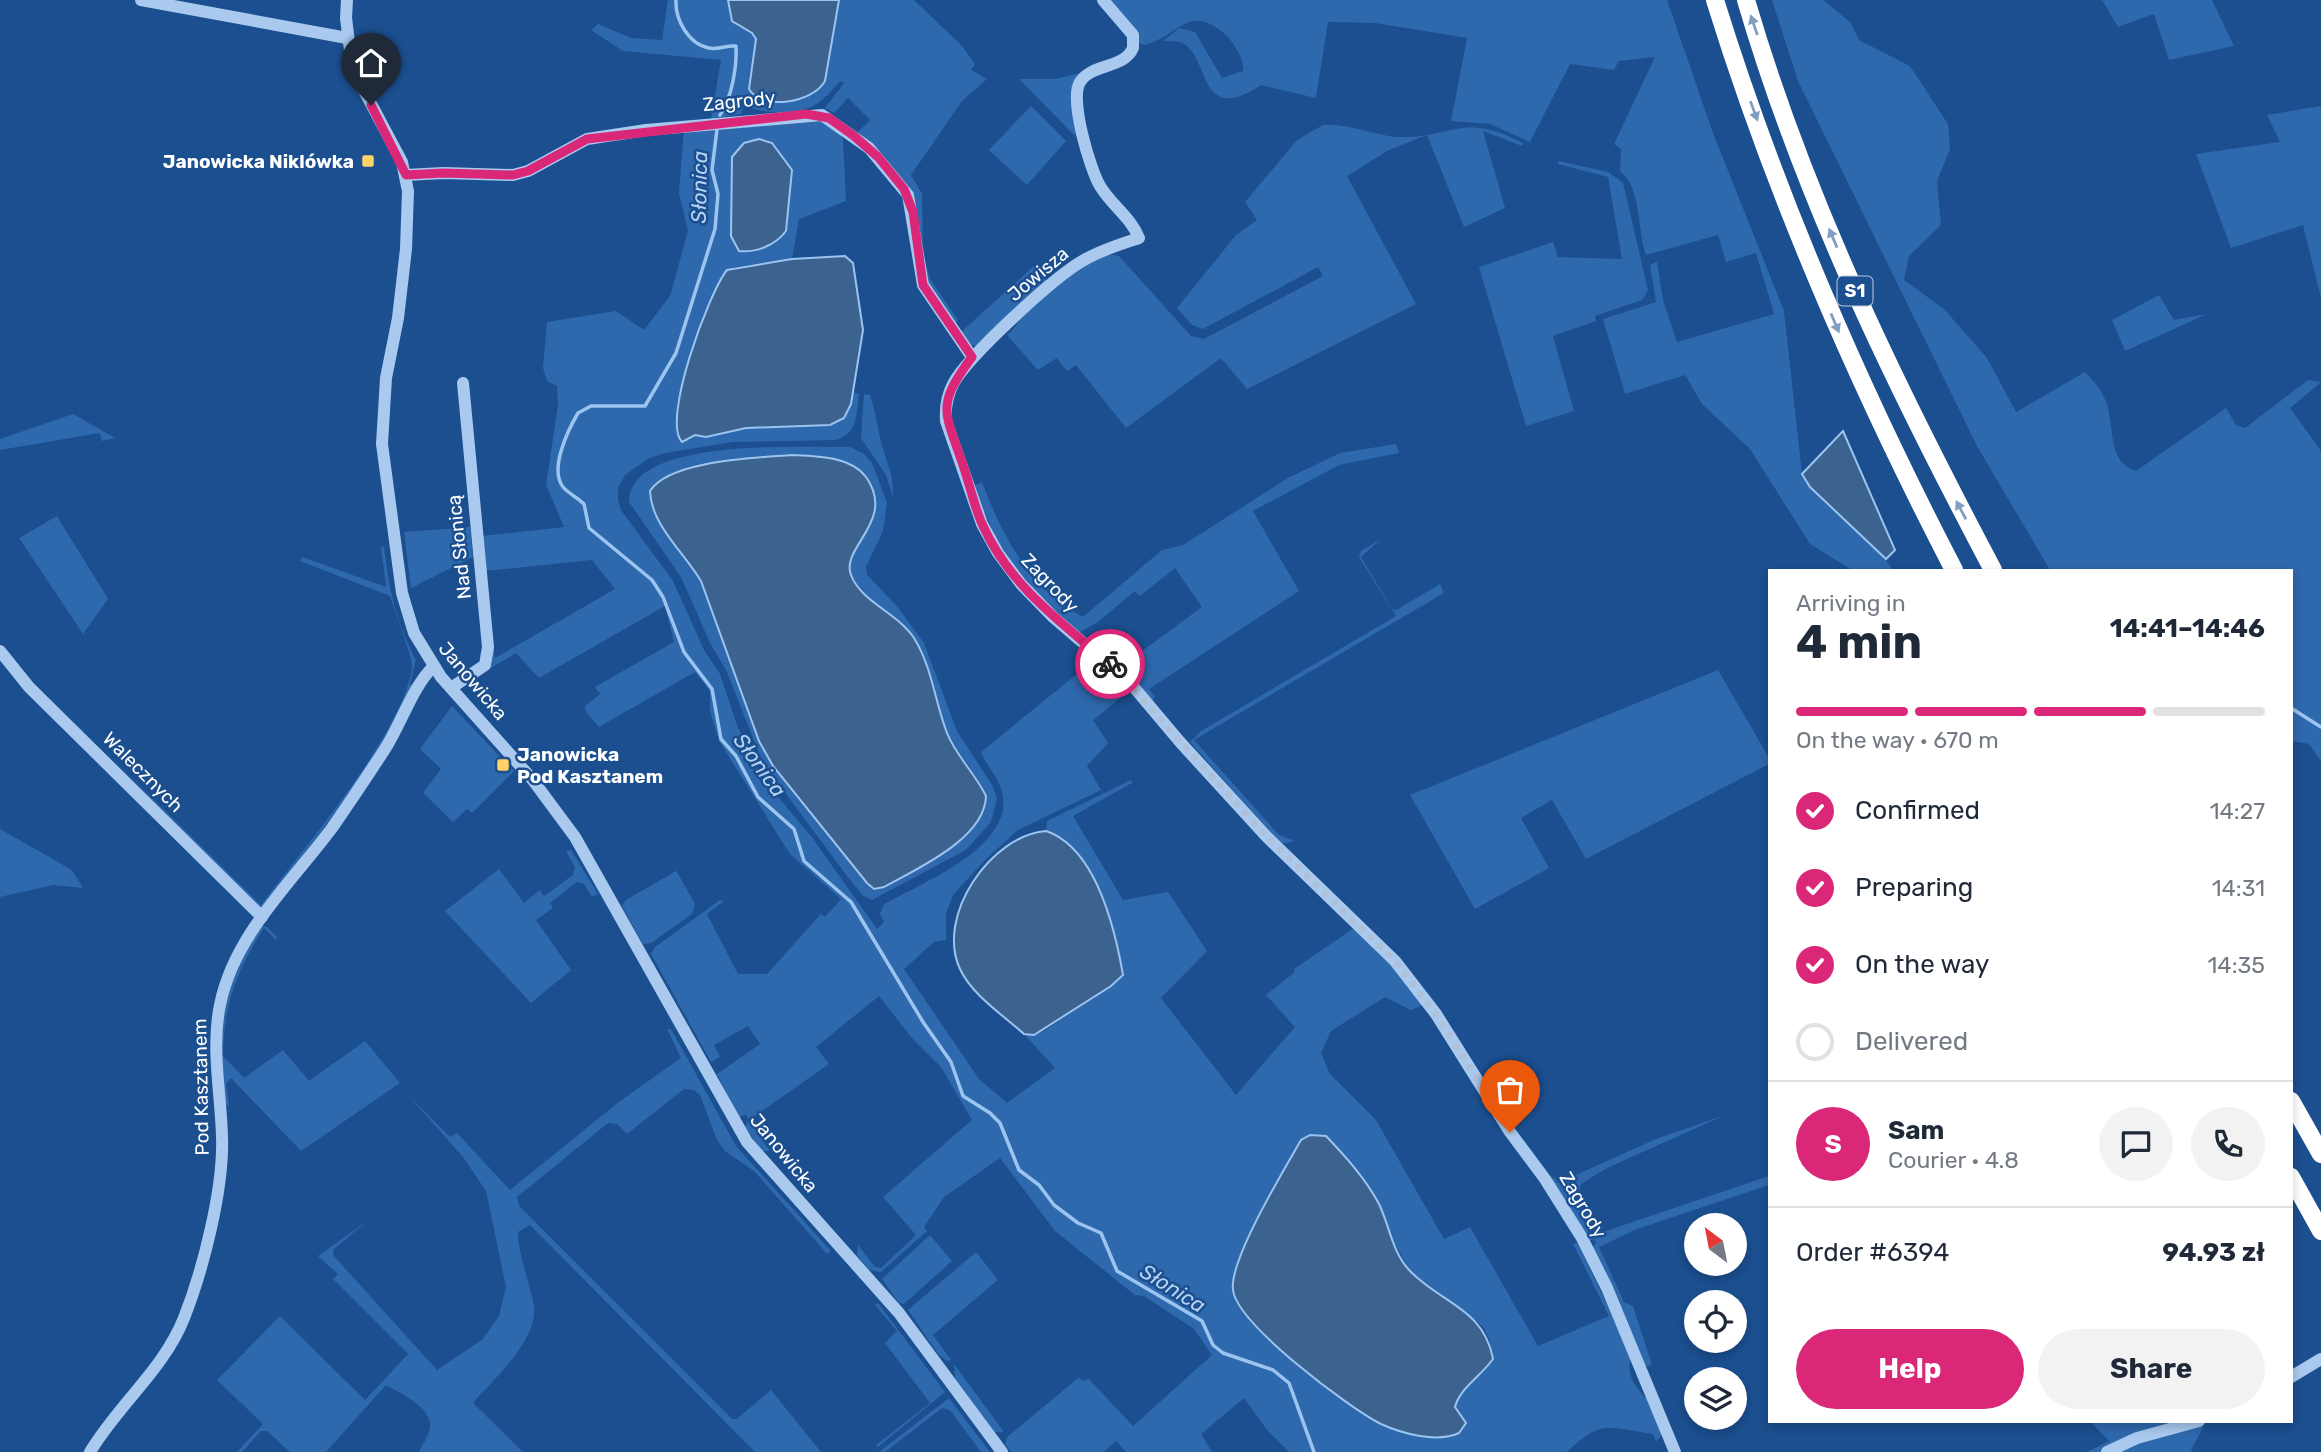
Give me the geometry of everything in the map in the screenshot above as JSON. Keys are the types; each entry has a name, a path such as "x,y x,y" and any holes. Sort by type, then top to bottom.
{"highway":[{"name":"S1","path":"1715,0 1777,177 1830,312 1863,387 1954,569"},
{"name":"S1","path":"1746,0 1803,166 1872,332 1992,569"},
{"path":"2293,1105 2321,1154"},
{"path":"2293,1181 2321,1231"}],"street":[{"path":"141,0 348,38"},
{"name":"Janowicka","path":"347,0 348,38 360,83 406,175 407,248 398,318 386,378 382,444 405,608 414,633 433,667 532,779 575,837 747,1142 899,1313 1002,1452"},
{"name":"Jowisza","path":"972,357 1077,265 1139,238 1133,223 1100,185 1077,107 1076,92 1084,76 1124,59 1133,48 1133,35 1103,0"},
{"name":"Zagrody","path":"406,175 513,175 528,171 587,139 646,130 822,115 869,148 908,195 923,285 972,357 948,395 946,421 982,524 998,553 1035,600 1132,685 1266,836 1395,961 1436,1014 1510,1132 1545,1179 1582,1238 1607,1288 1675,1452"},
{"name":"Nad Słonicą","path":"451,688 485,665 488,647 463,383"},
{"name":"Walecznych","path":"0,652 29,687 262,917"},
{"name":"Pod Kasztanem","path":"90,1452 105,1428 164,1355 190,1300 222,1168 217,1054 219,1006 236,959 262,917 332,828 401,724 422,678 433,667"},
{"path":"2293,1376 2321,1359"},
{"path":"2107,1452 2137,1438 2192,1423"}],"shaded area":[{"path":"668,0 728,0 737,26 752,33 756,39 749,89 830,44 839,0 914,0 962,46 975,64 971,70 987,79 962,101 911,175 922,194 923,253 930,279 958,320 956,323 928,287 916,212 857,133 870,120 848,98 834,113 825,108 844,83 841,81 823,99 809,108 771,112 744,105 741,114 711,119 721,60 623,51 591,30 598,24 631,38 662,40"},
{"path":"728,0 839,0 825,81 819,89 810,95 787,101 776,102 756,96 749,89 756,39 752,33 732,21"},
{"path":"1107,0 1667,0 1713,133 1784,311 1802,474 1822,499 1872,545 1892,569 1850,569 1810,544 1750,449 1702,404 1685,375 1625,394 1603,319 1656,302 1650,265 1657,262 1663,300 1677,342 1774,314 1756,253 1726,262 1718,235 1646,255 1636,199 1627,179 1620,171 1621,149 1614,144 1655,57 1619,61 1614,70 1570,64 1530,142 1490,124 1451,121 1467,38 1375,23 1328,22 1316,98 1261,85 1240,96 1225,98 1215,93 1190,49 1180,42 1163,41 1179,28 1195,32 1222,78 1243,71 1241,58 1228,37 1214,26 1203,22 1193,21 1184,24 1156,41 1144,45 1139,43"},
{"path":"1772,0 1823,0 1850,22 1859,40 1910,66 1948,124 1950,149 1937,181 1941,225 1909,256 1904,280 1944,309 1987,358 2016,412 2085,372 2098,387 2107,404 2116,453 2127,467 2136,471 2226,408 2236,425 2245,428 2308,380 2321,382 2290,408 2321,451 2321,761 2309,744 2293,741 2293,569 2049,569 1977,446 1798,81"},
{"path":"2102,0 2212,0 2234,46 2169,60 2154,14 2118,27"},
{"path":"1089,71 1079,77 1079,133 1074,135 1019,79 1054,79"},
{"path":"1031,106 1066,141 1027,185 989,150"},
{"path":"2321,106 2321,298 2303,225 2231,248 2196,154 2280,142 2267,115"},
{"path":"820,118 839,132 843,139 846,201 799,219 792,259 734,267 721,277 677,402 676,432 690,440 695,435 707,437 746,428 830,425 851,404 852,392 859,394 852,428 843,437 835,440 733,442 665,453 649,458 625,475 618,488 618,500 621,510 673,581 704,650 720,674 738,728 769,786 811,836 877,929 884,922 880,914 884,904 960,862 993,832 1002,815 1003,796 1000,784 981,752 1094,660 1128,688 1128,692 1093,720 1108,743 1087,766 1101,790 1018,830 985,860 953,895 946,914 946,940 934,942 904,969 979,1079 1007,1103 1055,1068 1024,1034 1034,1035 1044,1031 1123,976 1115,936 1090,872 1078,854 1063,840 1046,831 1047,821 1131,780 1132,783 1073,816 1123,900 1168,892 1207,951 1161,998 1236,1095 1295,1027 1266,995 1295,972 1294,969 1354,928 1391,965 1423,1005 1411,1010 1385,997 1331,1031 1321,1053 1330,1074 1376,1120 1444,1239 1470,1227 1538,1346 1609,1316 1573,1244 1578,1243 1631,1355 1630,1371 1633,1382 1655,1410 1663,1434 1656,1441 1653,1434 1607,1428 1589,1434 1567,1452 1289,1452 1267,1430 1244,1398 1201,1434 1212,1452 1126,1452 1116,1441 1104,1452 1011,1452 1005,1444 1007,1437 1078,1378 1085,1381 1088,1378 1133,1426 1212,1355 1194,1329 1144,1296 1135,1295 1055,1231 1000,1158 944,1197 924,1227 927,1231 881,1272 869,1270 857,1255 858,1245 875,1267 881,1268 916,1235 883,1197 972,1120 941,1067 911,1037 879,996 816,1047 829,1064 749,1120 746,1115 738,1117 717,1074 760,1044 748,1026 714,1045 720,1057 711,1062 651,954 655,947 720,900 724,901 707,914 738,974 767,974 821,914 825,917 841,899 790,854 719,741 710,711 710,691 695,672 599,727 586,712 585,706 600,694 595,687 674,642 665,606 539,678 516,653 463,685 494,663 488,664 492,636 495,658 615,589 592,560 485,571 482,536 564,527 546,485 558,405 557,386 547,381 543,368 547,322 616,311 644,330 670,296 688,231 679,193 684,128","holes":["1301,1140 1380,1206 1388,1232 1411,1272 1466,1312 1483,1327 1490,1341 1467,1388 1458,1397 1455,1407 1459,1415 1438,1437 1412,1434 1381,1424 1233,1275 1264,1207"]},
{"path":"1323,125 1397,137 1416,137 1458,129 1485,129 1523,143 1522,146 1483,131 1505,208 1464,227 1427,135 1389,150 1347,176 1416,304 1247,389 1221,358 1126,428 1076,365 1067,371 1057,358 1038,370 1007,335 1024,314 1055,285 1082,266 1108,255 1119,256 1191,336 1204,339 1323,276 1318,267 1203,329 1192,325 1177,308 1236,235 1257,220 1245,202 1297,140"},
{"path":"759,139 772,143 792,170 786,231 765,247 739,251 731,236 732,157 744,143"},
{"path":"1559,161 1608,172 1623,183 1648,290 1642,300 1595,316 1596,321 1553,336 1574,411 1526,426 1479,267 1553,242 1558,257 1622,259 1608,177 1558,164"},
{"path":"845,256 853,263 863,330 851,404 844,418 830,425 746,428 706,437 695,435 682,442 677,429 682,384 709,303 727,270 792,259"},
{"path":"1035,265 1050,284 976,346 969,344 961,332"},
{"path":"2159,295 2174,320 2207,314 2125,351 2112,320"},
{"path":"864,394 870,395 872,402 892,478 893,497 886,475 861,438"},
{"path":"73,414 115,438 102,441 100,433 0,450 0,439"},
{"path":"1843,431 1895,550 1886,559 1810,487 1802,474"},
{"path":"1396,444 1399,453 1339,465 1253,511 1299,591 1149,689 1155,697 1152,700 1119,663 1120,659 1126,663 1202,607 1175,568 1140,596 1135,591 1098,622 1080,632 1043,600 1015,568 993,531 974,486 982,482 1009,541 1033,577 1065,606 1083,617 1162,550 1183,545 1288,478 1340,453"},
{"path":"761,447 850,447 863,453 872,463 887,503 883,531 866,567 867,575 896,605 924,643 957,731 992,785 997,798 991,822 966,850 872,900 862,895 763,763 726,670 710,643 681,577 629,502 637,481 657,466 687,456","holes":["792,455 841,461 847,561 854,582 860,591 897,620 919,647 929,669 949,738 980,784 983,801 978,818 967,833 951,847 898,880 884,887 874,888 867,883 773,766 759,741 701,581 658,521 650,491 660,481 675,473 715,462"]},
{"path":"792,455 842,461 866,477 874,493 875,507 872,520 853,554 851,575 863,593 899,621 914,638 925,661 951,741 986,796 983,812 962,839 930,862 884,887 874,889 867,883 773,766 759,741 701,581 662,527 652,503 650,491 660,481 675,473 715,462"},
{"path":"57,516 108,599 83,634 19,538"},
{"path":"470,527 473,557 411,588 404,532"},
{"path":"1381,539 1361,557 1392,609 1396,610 1440,584 1444,593 1194,740 1279,835 1295,841 1281,844 1190,742 1201,731 1396,616 1359,557 1361,551"},
{"path":"381,546 384,547 398,618 416,660 410,684 414,686 362,773 323,829 261,909 98,745 261,905 325,823 372,756 405,694 412,667 390,596 300,561 302,557 386,587"},
{"path":"1718,670 1768,756 1768,765 1586,859 1552,800 1521,818 1549,868 1475,909 1410,795"},
{"path":"452,706 503,760 501,762 506,768 509,766 514,771 472,813 467,809 453,822 423,793 441,769 420,749"},
{"path":"647,819 695,904 692,914 651,943 643,944 622,906 626,900 676,871"},
{"path":"0,829 72,870 83,888 53,885 0,897"},
{"path":"1046,831 1063,840 1078,854 1090,872 1115,935 1123,975 1111,986 1034,1035 1024,1034 980,996 965,978 954,948 955,925 973,881 988,862 1006,847 1026,836"},
{"path":"571,850 598,894 592,897 584,884 577,882 550,903 553,908 536,920 571,970 531,1003 445,911 499,869 524,903 540,890 544,896 573,875 575,867 566,851"},
{"path":"261,926 267,927 277,937 276,940 264,928 239,974 229,1004 223,1054 225,1011 237,973"},
{"path":"667,1029 671,1029 736,1146 831,1251 827,1254 754,1171 725,1151 717,1140 700,1095 694,1090 684,1089 627,1134 617,1124 608,1123 517,1197 519,1206 732,1419 737,1419 771,1390 821,1452 755,1452 530,1225 518,1232 534,1307 529,1333 502,1372 473,1403 523,1452 419,1452 429,1432 429,1419 414,1401 386,1385 326,1452 290,1452 267,1431 261,1431 242,1452 237,1452 263,1424 217,1380 280,1316 365,1400 408,1354 333,1279 338,1274 318,1256 367,1221 334,1249 333,1255 437,1370 483,1339 499,1316 506,1287 486,1191 463,1157 408,1095 450,1137 457,1133 510,1190 620,1101 681,1058"},
{"path":"365,1041 400,1083 301,1151 231,1078 226,1083 229,1107 225,1103 223,1056 244,1078 283,1050 309,1081"},
{"path":"1725,1115 1605,1169 1581,1184 1580,1211 1591,1236 1768,1176 1768,1185 1637,1229 1599,1247 1624,1302 1633,1306 1652,1365 1644,1367 1592,1248 1596,1243 1594,1239 1589,1241 1551,1181 1554,1177 1558,1183 1656,1139"},
{"path":"749,1120 770,1151 761,1151 745,1127"},
{"path":"1310,1135 1326,1136 1374,1194 1400,1257 1411,1272 1472,1318 1488,1342 1493,1359 1461,1394 1455,1407 1466,1423 1459,1433 1441,1437 1420,1436 1381,1424 1296,1364 1253,1323 1239,1305 1233,1290 1234,1276 1248,1237 1301,1140"},
{"path":"930,1235 952,1261 904,1304 899,1303 882,1279"},
{"path":"976,1252 998,1280 933,1335 951,1360 947,1361 938,1354 908,1310"},
{"path":"878,1303 945,1392 878,1447 875,1446 930,1403 885,1343 897,1331 875,1305"},
{"path":"954,1364 1004,1432 994,1432 955,1378"},
{"path":"949,1398 990,1452 981,1452 950,1410 942,1408 885,1452 879,1452"},
{"path":"2092,1423 2180,1424 2101,1452 2087,1452 2109,1441"},
{"path":"2204,1426 2191,1450 2193,1452 2117,1452 2142,1441"}],"waterway":[{"name":"Słonica","path":"676,0 680,22 695,41 712,48 736,46 733,82 720,115"},
{"name":"Słonica","path":"717,129 712,170 718,194 715,229 676,353 645,406 591,406 578,413 569,429 559,460 559,479 563,487 584,504 589,528 652,580 663,597 684,652 712,689 721,739 736,756 758,797 794,829 804,861 851,902 923,1022 951,1062 963,1096 990,1113 1000,1123 1019,1170 1039,1185 1054,1205 1078,1223 1101,1233 1117,1271 1202,1321 1213,1345 1223,1353 1273,1370 1289,1383 1314,1452"},
{"path":"2293,709 2321,727"}],"way so far":[{"path":"1110,664 1132,685 1266,836 1395,961 1436,1014 1510,1132"}],"place":[{"name":"Janowicka Niklówka","path":"368,161"},
{"name":"Janowicka Pod Kasztanem","path":"503,765"}],"route":[{"path":"371,105 402,162 406,175 513,175 528,171 587,139 646,130 806,114 822,115 841,125 878,157 908,195 913,212 916,250 923,285 972,357 958,375 948,395 945,411 946,421 986,533 1009,569 1035,600 1110,664"}]}
